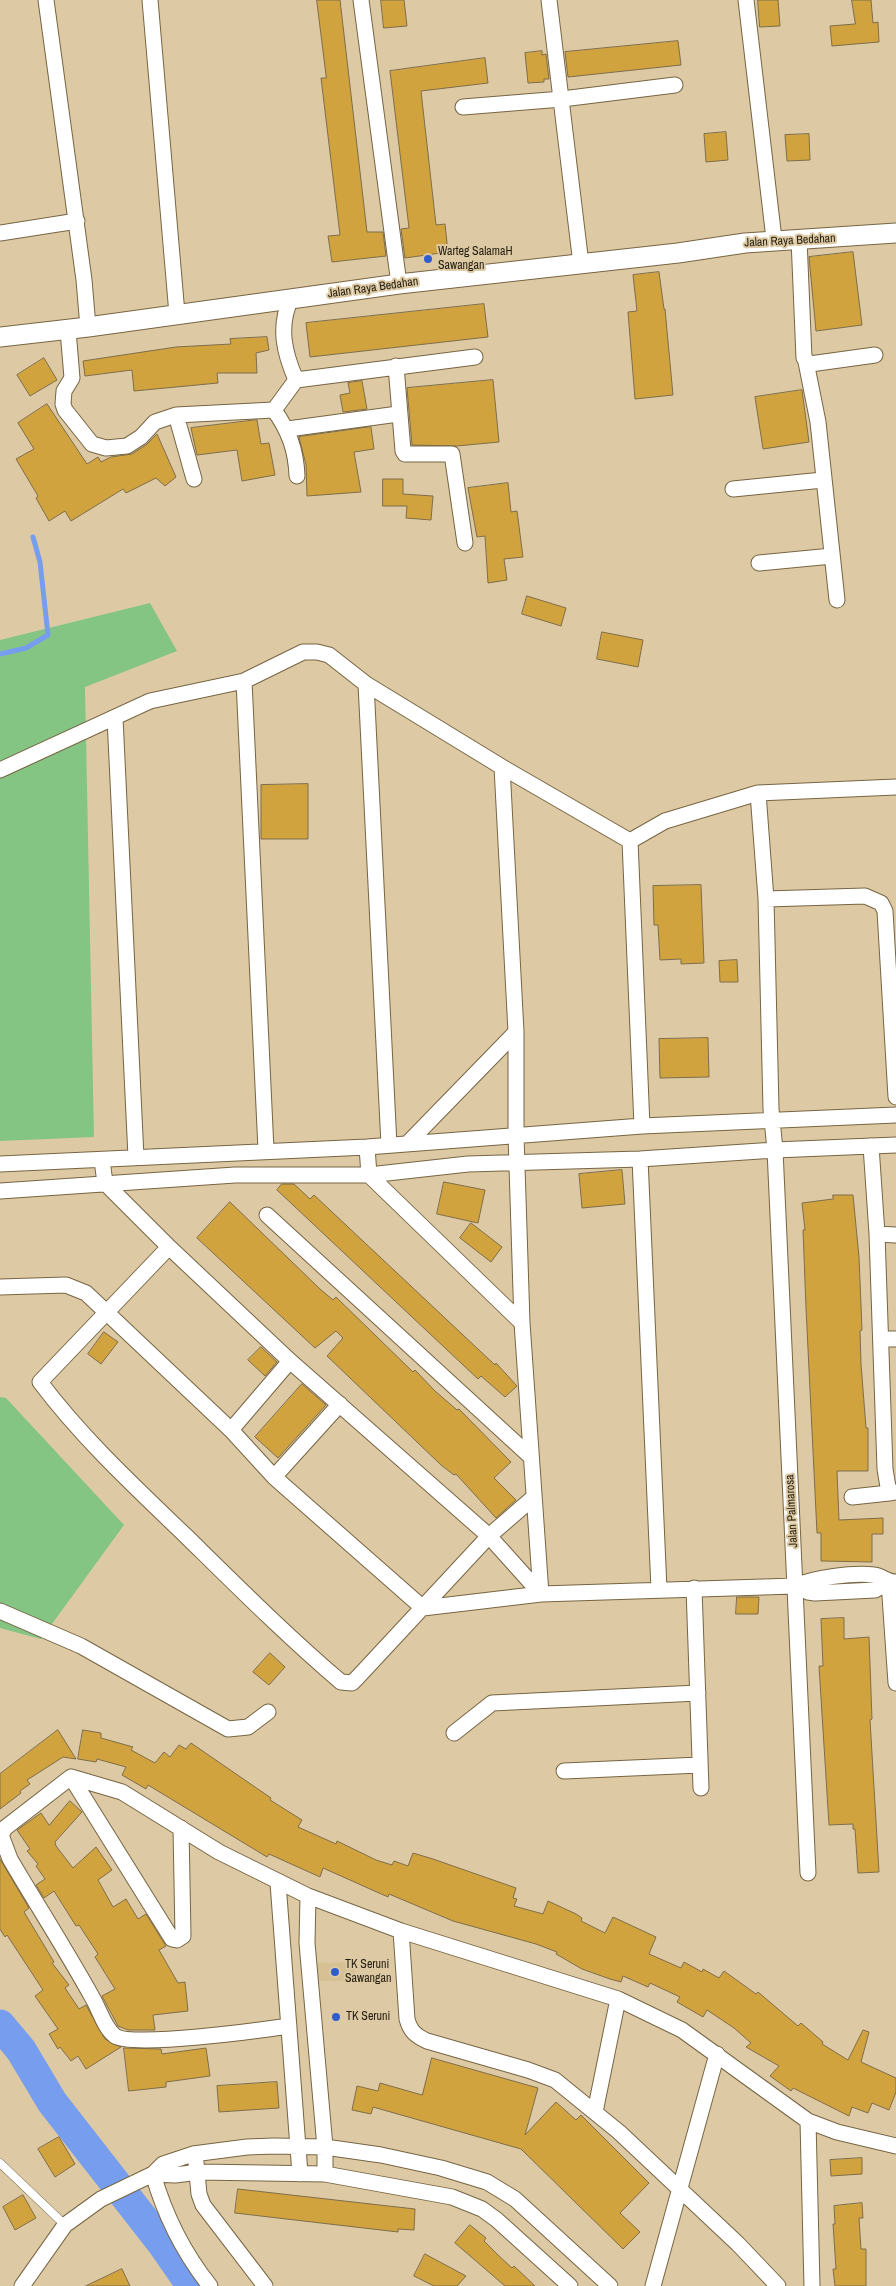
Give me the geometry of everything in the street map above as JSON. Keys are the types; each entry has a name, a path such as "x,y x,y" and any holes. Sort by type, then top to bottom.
{"street":[{"path":"46,0 77,221 88,327"},
{"path":"150,0 178,314"},
{"path":"361,0 398,284"},
{"path":"549,0 581,264"},
{"path":"746,0 774,239"},
{"path":"463,107 562,99 675,85"},
{"path":"0,233 77,221"},
{"name":"Jalan Raya Bedahan","path":"0,337 68,330 398,284 581,264 774,239 896,233"},
{"path":"799,239 802,354 806,362 818,422 837,600"},
{"path":"290,298 285,313 284,345 296,380"},
{"path":"68,330 72,378 64,391 63,404 65,410 92,444 106,448 127,446 141,437 156,422 176,415 274,410"},
{"path":"806,362 810,364 875,355"},
{"path":"274,410 296,380 475,357"},
{"path":"396,366 398,414 404,453 452,454 465,543"},
{"path":"274,410 288,430 295,456 297,476"},
{"path":"288,430 398,414"},
{"path":"176,415 194,479"},
{"path":"733,489 823,480"},
{"path":"759,563 832,556"},
{"path":"0,770 150,701 244,681 303,652 317,652 329,655 366,684 502,767 630,841"},
{"path":"244,681 266,1150"},
{"path":"366,684 389,1145"},
{"path":"115,718 136,1157"},
{"path":"502,767 516,1032 516,1161 522,1323 541,1594"},
{"path":"630,841 665,821 758,794 896,787"},
{"name":"Jalan Palmarosa","path":"758,794 766,899 772,1120 775,1150 808,1873"},
{"path":"630,841 642,1126"},
{"path":"766,899 865,896 881,903 890,911 896,1097"},
{"path":"408,1143 516,1032"},
{"path":"0,1164 266,1150 367,1147 642,1126 896,1114"},
{"path":"0,1191 235,1175 369,1175 468,1164 516,1161 640,1159 896,1144"},
{"path":"852,1496 892,1493 885,1469 877,1234 870,1146"},
{"path":"367,1147 369,1175 522,1323"},
{"path":"640,1159 660,1589"},
{"path":"102,1160 105,1183 169,1248 290,1362 489,1536 541,1594"},
{"path":"267,1215 531,1457"},
{"path":"877,1234 896,1235"},
{"path":"169,1248 106,1311 40,1382 58,1406 109,1462 255,1603 341,1682 352,1683 489,1536 534,1497"},
{"path":"0,1287 66,1285 86,1293 231,1430 274,1477 422,1608 541,1594 795,1586 815,1593 875,1590 893,1582 896,1682"},
{"path":"880,1339 896,1339"},
{"path":"231,1430 290,1362"},
{"path":"274,1477 340,1404"},
{"path":"694,1588 701,1788"},
{"path":"0,1611 81,1646 228,1729 248,1727 268,1712"},
{"path":"454,1733 492,1703 698,1693"},
{"path":"564,1771 700,1765"},
{"path":"71,1777 172,1939 177,1940 183,1936 181,1828"},
{"path":"71,1777 122,1792 219,1852 308,1896 401,1931 618,1998 682,2030 808,2121 837,2132 896,2146"},
{"path":"71,1777 11,1822 1,1835 10,1860 115,2036 127,2040 195,2037 289,2026"},
{"path":"278,1882 300,2146 300,2174"},
{"path":"308,1896 307,1953 325,2147 325,2174"},
{"path":"401,1931 407,2019 409,2027 416,2036 555,2080 595,2112 681,2190 738,2244 778,2286"},
{"path":"595,2112 618,1998"},
{"path":"653,2286 717,2054"},
{"path":"808,2121 812,2286"},
{"path":"22,2286 65,2225 101,2199 153,2174 163,2164 193,2154 247,2146 300,2146 325,2147 424,2164 487,2182 515,2200 610,2286"},
{"path":"193,2154 198,2172 199,2194 203,2205 265,2286"},
{"path":"153,2174 175,2175 198,2172 325,2174 452,2197 475,2206 515,2235 570,2286"},
{"path":"153,2174 166,2213 182,2248 210,2286"}],"lane":[{"path":"0,2163 65,2225"}],"shaded area":[{"name":"TK Seruni Sawangan","path":"353,1962 356,1981 317,1981 315,1963"}],"green space":[{"path":"150,603 177,651 85,687 94,1137 0,1141 0,640"},
{"path":"0,1397 6,1398 124,1525 41,1639 0,1628"}],"building":[{"path":"317,0 340,0 367,232 383,232 386,256 332,262 328,236 340,235 321,78 326,78"},
{"path":"381,0 404,0 407,26 384,28"},
{"path":"758,0 778,0 780,26 760,27"},
{"path":"852,0 871,0 873,23 878,22 879,42 832,46 830,26 855,24"},
{"path":"678,41 681,65 568,77 565,52"},
{"path":"542,51 542,55 546,54 549,79 544,79 544,82 528,83 525,53"},
{"path":"485,58 488,83 421,91 436,225 445,224 448,252 405,258 401,229 409,228 390,71"},
{"path":"726,132 728,160 706,162 704,134"},
{"path":"809,134 810,160 787,161 785,135"},
{"path":"853,252 862,325 816,331 809,257"},
{"path":"659,272 665,309 673,395 635,399 628,312 637,311 633,275"},
{"path":"484,304 488,337 310,357 306,323"},
{"path":"267,337 269,350 256,353 257,373 217,373 218,383 134,391 132,370 85,376 83,361 176,347 231,344 230,339"},
{"path":"44,358 57,380 30,396 17,375"},
{"path":"493,380 499,442 457,446 412,445 407,388"},
{"path":"362,381 367,409 343,412 340,395 350,393 348,383"},
{"path":"802,390 809,442 763,449 755,397"},
{"path":"47,404 87,464 98,457 101,462 111,457 132,454 146,445 157,434 176,477 165,486 156,478 126,493 123,489 71,521 65,511 49,521 36,498 38,496 16,459 34,449 18,423"},
{"path":"257,420 261,444 269,443 275,475 242,481 237,450 197,455 191,428"},
{"path":"371,427 374,449 354,452 361,492 307,496 306,465 299,437"},
{"path":"383,479 403,479 403,494 433,496 431,520 406,518 407,506 383,506"},
{"path":"508,483 511,512 517,511 523,557 504,559 507,580 488,583 485,536 477,537 468,488"},
{"path":"527,596 566,608 561,626 522,614"},
{"path":"602,632 643,640 638,667 597,659"},
{"path":"308,784 308,839 261,839 261,785"},
{"path":"701,885 704,963 681,964 681,959 660,960 658,925 654,925 653,886"},
{"path":"737,960 738,982 720,982 719,961"},
{"path":"708,1038 709,1077 660,1078 659,1039"},
{"path":"622,1170 625,1204 582,1208 579,1174"},
{"path":"444,1182 485,1190 478,1223 437,1214"},
{"path":"282,1184 294,1184 310,1199 314,1195 495,1365 496,1363 517,1386 505,1397 481,1376 478,1379 277,1190"},
{"path":"833,1195 853,1195 859,1257 862,1330 860,1331 861,1364 866,1428 868,1428 868,1471 837,1471 839,1520 883,1518 883,1534 872,1534 872,1562 821,1561 821,1533 817,1533 806,1308 803,1230 805,1230 802,1203 833,1199"},
{"path":"230,1202 320,1289 333,1300 336,1297 413,1372 415,1370 435,1391 457,1410 459,1409 511,1462 494,1478 516,1500 496,1518 456,1474 454,1475 441,1465 327,1356 343,1338 336,1331 315,1348 197,1238"},
{"path":"471,1223 502,1247 491,1262 460,1238"},
{"path":"104,1332 118,1342 101,1364 88,1354"},
{"path":"261,1347 277,1362 265,1376 248,1360"},
{"path":"302,1384 326,1405 278,1458 255,1437"},
{"path":"737,1597 759,1597 758,1614 736,1614"},
{"path":"844,1618 844,1639 869,1637 872,1719 870,1720 879,1872 858,1873 853,1824 829,1825 819,1666 823,1666 821,1619"},
{"path":"270,1653 285,1667 269,1685 253,1672"},
{"path":"58,1730 76,1759 63,1757 27,1780 30,1784 0,1809 0,1774"},
{"path":"83,1730 101,1733 101,1738 133,1747 131,1750 155,1763 164,1752 170,1757 179,1745 186,1749 191,1743 271,1798 270,1800 302,1820 298,1827 336,1844 337,1841 376,1860 392,1865 394,1861 408,1866 413,1853 433,1859 516,1888 513,1898 517,1899 514,1906 543,1914 548,1901 576,1914 582,1918 581,1921 605,1933 613,1917 656,1937 649,1954 681,1968 684,1962 702,1972 703,1969 719,1978 724,1971 756,1994 758,1992 798,2026 801,2023 823,2042 822,2044 848,2060 863,2030 869,2032 861,2062 896,2078 896,2092 889,2110 872,2103 868,2113 852,2107 849,2116 793,2088 791,2091 770,2076 779,2066 746,2047 751,2043 734,2028 707,2010 703,2017 677,2002 680,1997 650,1983 648,1987 623,1976 621,1982 610,1979 582,1969 556,1954 557,1952 536,1944 453,1921 389,1894 388,1897 323,1868 320,1877 269,1854 267,1857 148,1785 146,1789 122,1775 126,1767 97,1759 96,1762 78,1759"},
{"path":"70,1801 82,1812 55,1842 56,1846 73,1868 96,1847 112,1870 98,1880 113,1907 126,1899 138,1919 146,1914 166,1946 159,1950 178,1983 185,1982 188,2011 153,2015 155,2030 128,2030 118,2026 102,1996 115,1989 95,1957 98,1954 79,1925 76,1926 54,1891 44,1898 36,1885 45,1879 36,1866 38,1864 27,1851 30,1849 17,1830 41,1813 49,1825"},
{"path":"0,1859 29,1908 24,1912 54,1962 52,1963 69,1985 65,1988 79,2009 86,2005 105,2039 121,2047 86,2069 78,2056 71,2061 60,2047 58,2049 49,2034 58,2029 35,1996 43,1990 7,1935 5,1937 0,1929"},
{"path":"124,2048 161,2049 162,2054 206,2048 210,2076 166,2082 166,2087 129,2091"},
{"path":"432,2058 538,2088 525,2135 556,2102 576,2120 581,2115 649,2183 620,2213 640,2232 623,2249 521,2149 373,2107 371,2114 352,2110 357,2086 378,2091 380,2083 422,2095"},
{"path":"277,2082 279,2108 219,2112 217,2086"},
{"path":"59,2137 75,2164 55,2177 38,2149"},
{"path":"862,2158 862,2174 831,2176 830,2160"},
{"path":"238,2189 415,2209 414,2230 398,2229 398,2232 235,2213"},
{"path":"23,2195 36,2218 15,2230 3,2207"},
{"path":"862,2203 863,2218 859,2218 861,2249 866,2249 866,2286 835,2286 833,2269 836,2269 833,2224 835,2224 834,2206"},
{"path":"470,2225 486,2238 484,2241 498,2255 512,2268 514,2266 535,2286 505,2286 455,2243"},
{"path":"425,2254 466,2276 457,2286 434,2286 414,2276"},
{"path":"122,2269 130,2286 86,2286"}],"waterway":[{"path":"0,654 26,648 48,635 40,562 33,537"},
{"path":"0,2025 21,2050 52,2102 162,2243 192,2286"}],"place":[{"name":"Warteg SalamaH Sawangan","path":"428,259"},
{"name":"TK Seruni Sawangan","path":"335,1972"},
{"name":"TK Seruni","path":"336,2017"}]}
